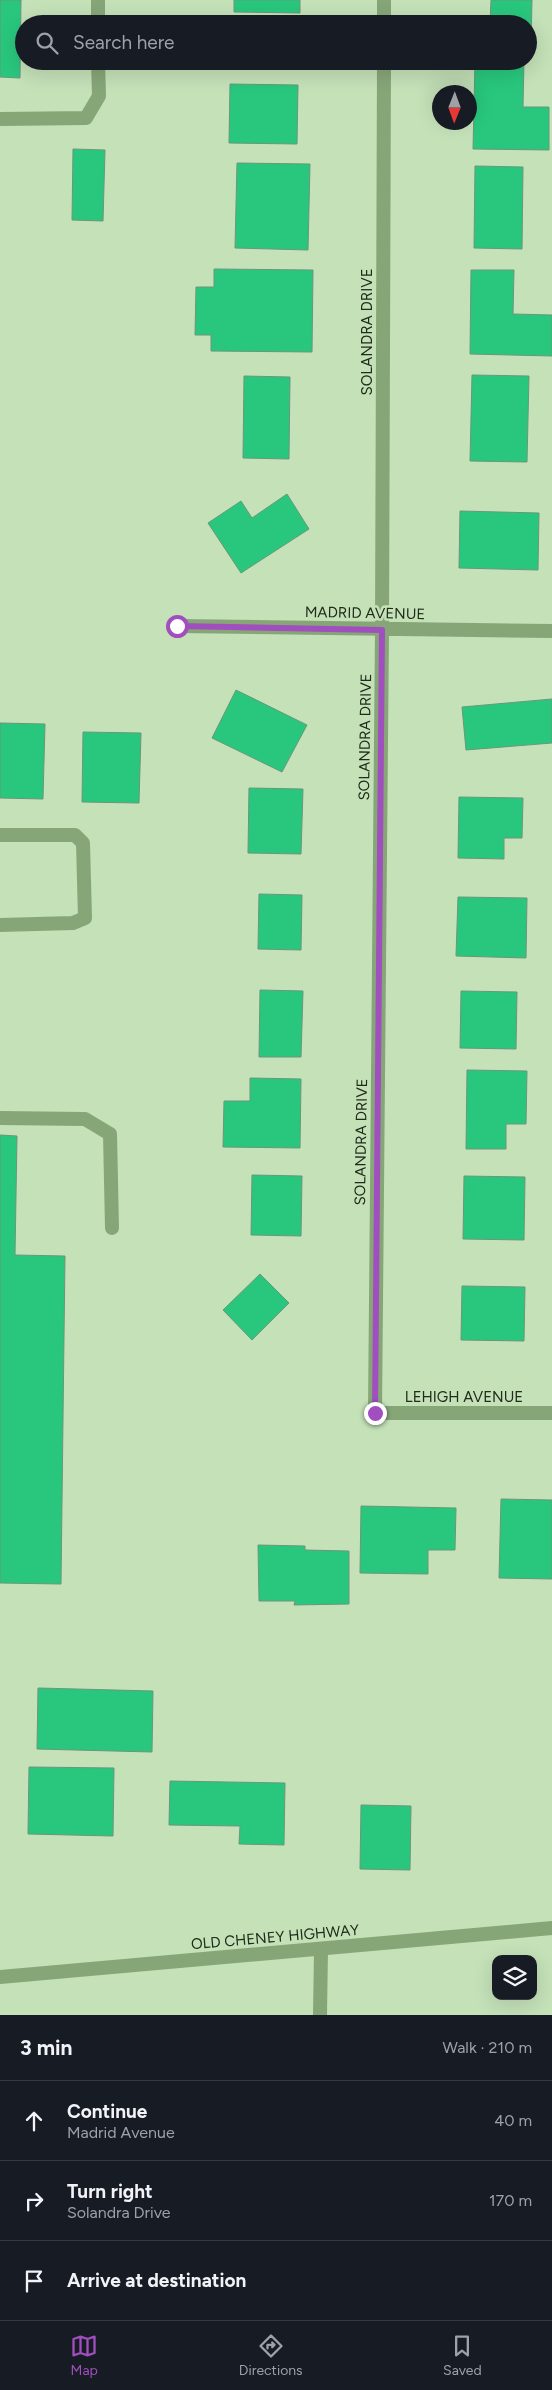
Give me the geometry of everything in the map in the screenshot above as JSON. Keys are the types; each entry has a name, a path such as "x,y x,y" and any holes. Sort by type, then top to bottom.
{"street":[{"path":"98,0 98,15"},
{"path":"384,0 384,15"},
{"path":"0,119 86,118 99,96 98,70"},
{"name":"SOLANDRA DRIVE","path":"375,1413 382,630 384,70"},
{"name":"MADRID AVENUE","path":"177,626 552,631"},
{"path":"0,835 75,835 83,844 85,918 73,924 0,925"},
{"path":"0,1118 85,1120 110,1134 112,1228"},
{"name":"LEHIGH AVENUE","path":"375,1413 552,1413"},
{"name":"OLD CHENEY HIGHWAY","path":"0,1977 552,1928"},
{"path":"320,2015 321,1950"}],"building":[{"path":"0,0 21,0 21,15 15,15 15,70 20,70 20,78 0,77"},
{"path":"234,0 300,0 300,13 234,12"},
{"path":"491,0 532,0 532,15 490,15"},
{"path":"475,70 524,70 523,107 549,107 549,150 473,149 473,130 477,130 477,85 474,85"},
{"path":"230,84 298,85 297,144 229,143"},
{"path":"73,149 105,150 103,221 72,220"},
{"path":"237,163 310,164 308,250 235,248"},
{"path":"475,166 523,167 522,249 474,248"},
{"path":"214,269 313,270 312,352 211,351 211,335 195,335 196,287 214,287"},
{"path":"471,270 514,270 513,314 552,315 552,356 470,354"},
{"path":"472,375 529,376 527,462 470,461"},
{"path":"244,376 290,377 289,459 243,458"},
{"path":"287,494 309,529 241,573 208,523 241,501 252,518"},
{"path":"460,511 539,513 538,570 459,568"},
{"path":"236,690 307,725 282,772 212,738"},
{"path":"552,699 552,743 466,750 462,707"},
{"path":"0,723 45,724 43,799 0,798"},
{"path":"83,732 141,733 139,803 82,802"},
{"path":"249,788 303,789 301,854 248,853"},
{"path":"459,797 523,798 522,838 504,838 504,859 458,858"},
{"path":"259,894 302,895 301,950 258,949"},
{"path":"458,897 527,898 526,958 456,956"},
{"path":"260,990 303,991 301,1057 259,1057"},
{"path":"461,991 517,992 516,1049 460,1048"},
{"path":"467,1070 527,1071 526,1124 506,1124 506,1149 466,1149"},
{"path":"250,1078 301,1079 300,1148 223,1147 224,1101 250,1101"},
{"path":"0,1135 17,1136 15,1255 65,1256 61,1584 0,1583"},
{"path":"252,1175 302,1176 301,1236 251,1235"},
{"path":"464,1176 525,1177 524,1240 463,1239"},
{"path":"260,1274 289,1303 252,1340 223,1310"},
{"path":"462,1286 525,1287 524,1341 461,1340"},
{"path":"501,1499 552,1500 552,1579 499,1578"},
{"path":"361,1506 456,1508 455,1550 428,1550 428,1574 360,1573"},
{"path":"258,1545 305,1546 305,1550 349,1551 349,1604 294,1605 295,1601 259,1601"},
{"path":"38,1688 153,1691 152,1752 37,1749"},
{"path":"29,1767 114,1768 113,1836 28,1834"},
{"path":"170,1781 285,1783 284,1845 239,1844 240,1826 169,1825"},
{"path":"361,1805 411,1806 410,1870 360,1869"}],"route":[{"path":"177,626 382,630 375,1413"}]}
